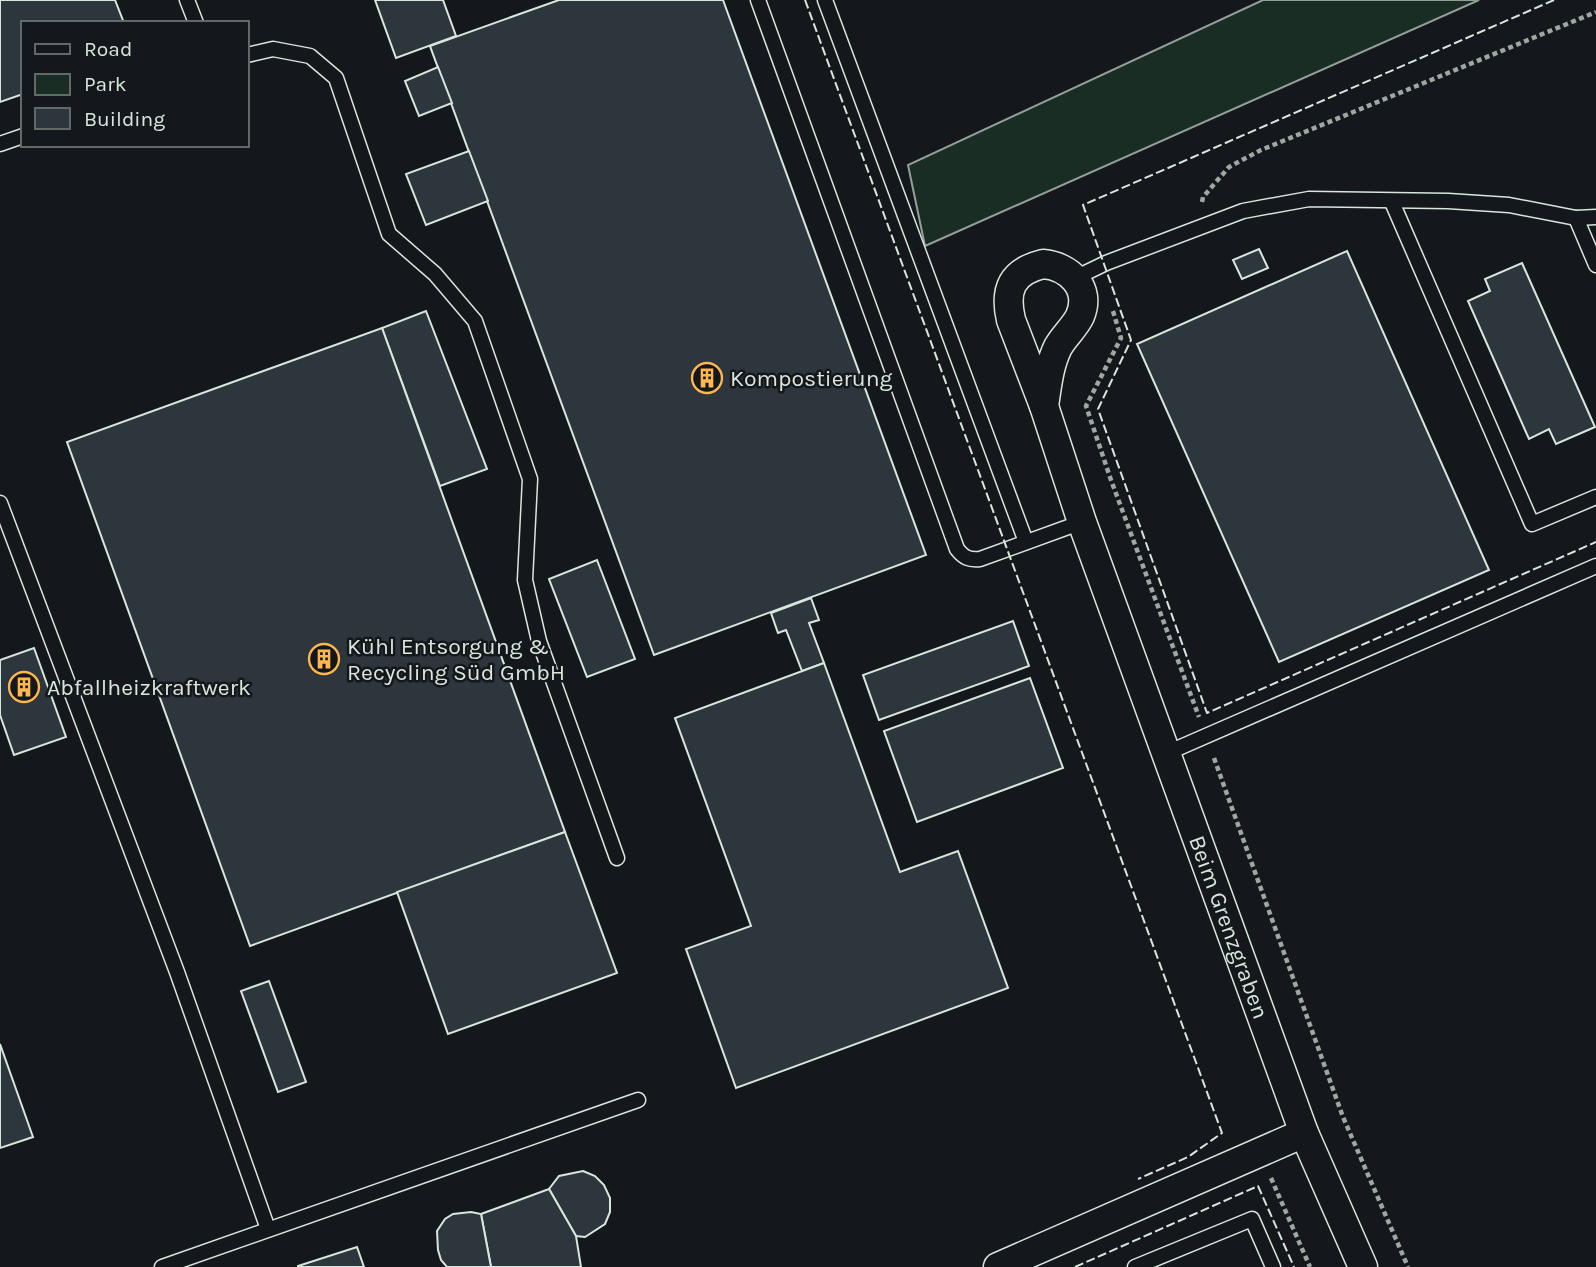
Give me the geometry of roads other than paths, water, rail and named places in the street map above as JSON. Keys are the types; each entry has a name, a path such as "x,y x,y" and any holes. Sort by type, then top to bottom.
{"street":[{"name":"Beim Grenzgraben","path":"1044,405 1049,370 1058,348 1081,314 1081,289 1088,273 1043,264 1020,273 1012,283 1008,294 1011,320 1044,405 1082,522 1304,1133 1363,1267"},
{"path":"998,1267 1304,1133"}],"lane":[{"path":"187,0 195,21"},
{"path":"758,0 957,549 962,556 970,560 980,559 1082,522"},
{"path":"825,0 1026,542"},
{"path":"248,55 273,49 310,56 336,78 389,233 435,274 475,321 530,479 525,580 539,641 617,858"},
{"path":"0,144 21,137"},
{"path":"1088,273 1243,211 1309,199 1448,201 1509,205 1576,218 1596,217"},
{"path":"1392,202 1532,524 1596,497"},
{"path":"1576,218 1596,265"},
{"path":"0,503 177,972 268,1229"},
{"path":"1167,753 1596,566"},
{"path":"162,1267 638,1100"},
{"path":"1135,1267 1252,1219 1273,1267"}],"place":[{"name":"Kompostierung","path":"707,378"},
{"name":"Kühl Entsorgung & Recycling Süd GmbH","path":"324,659"},
{"name":"Abfallheizkraftwerk","path":"24,687"}]}
